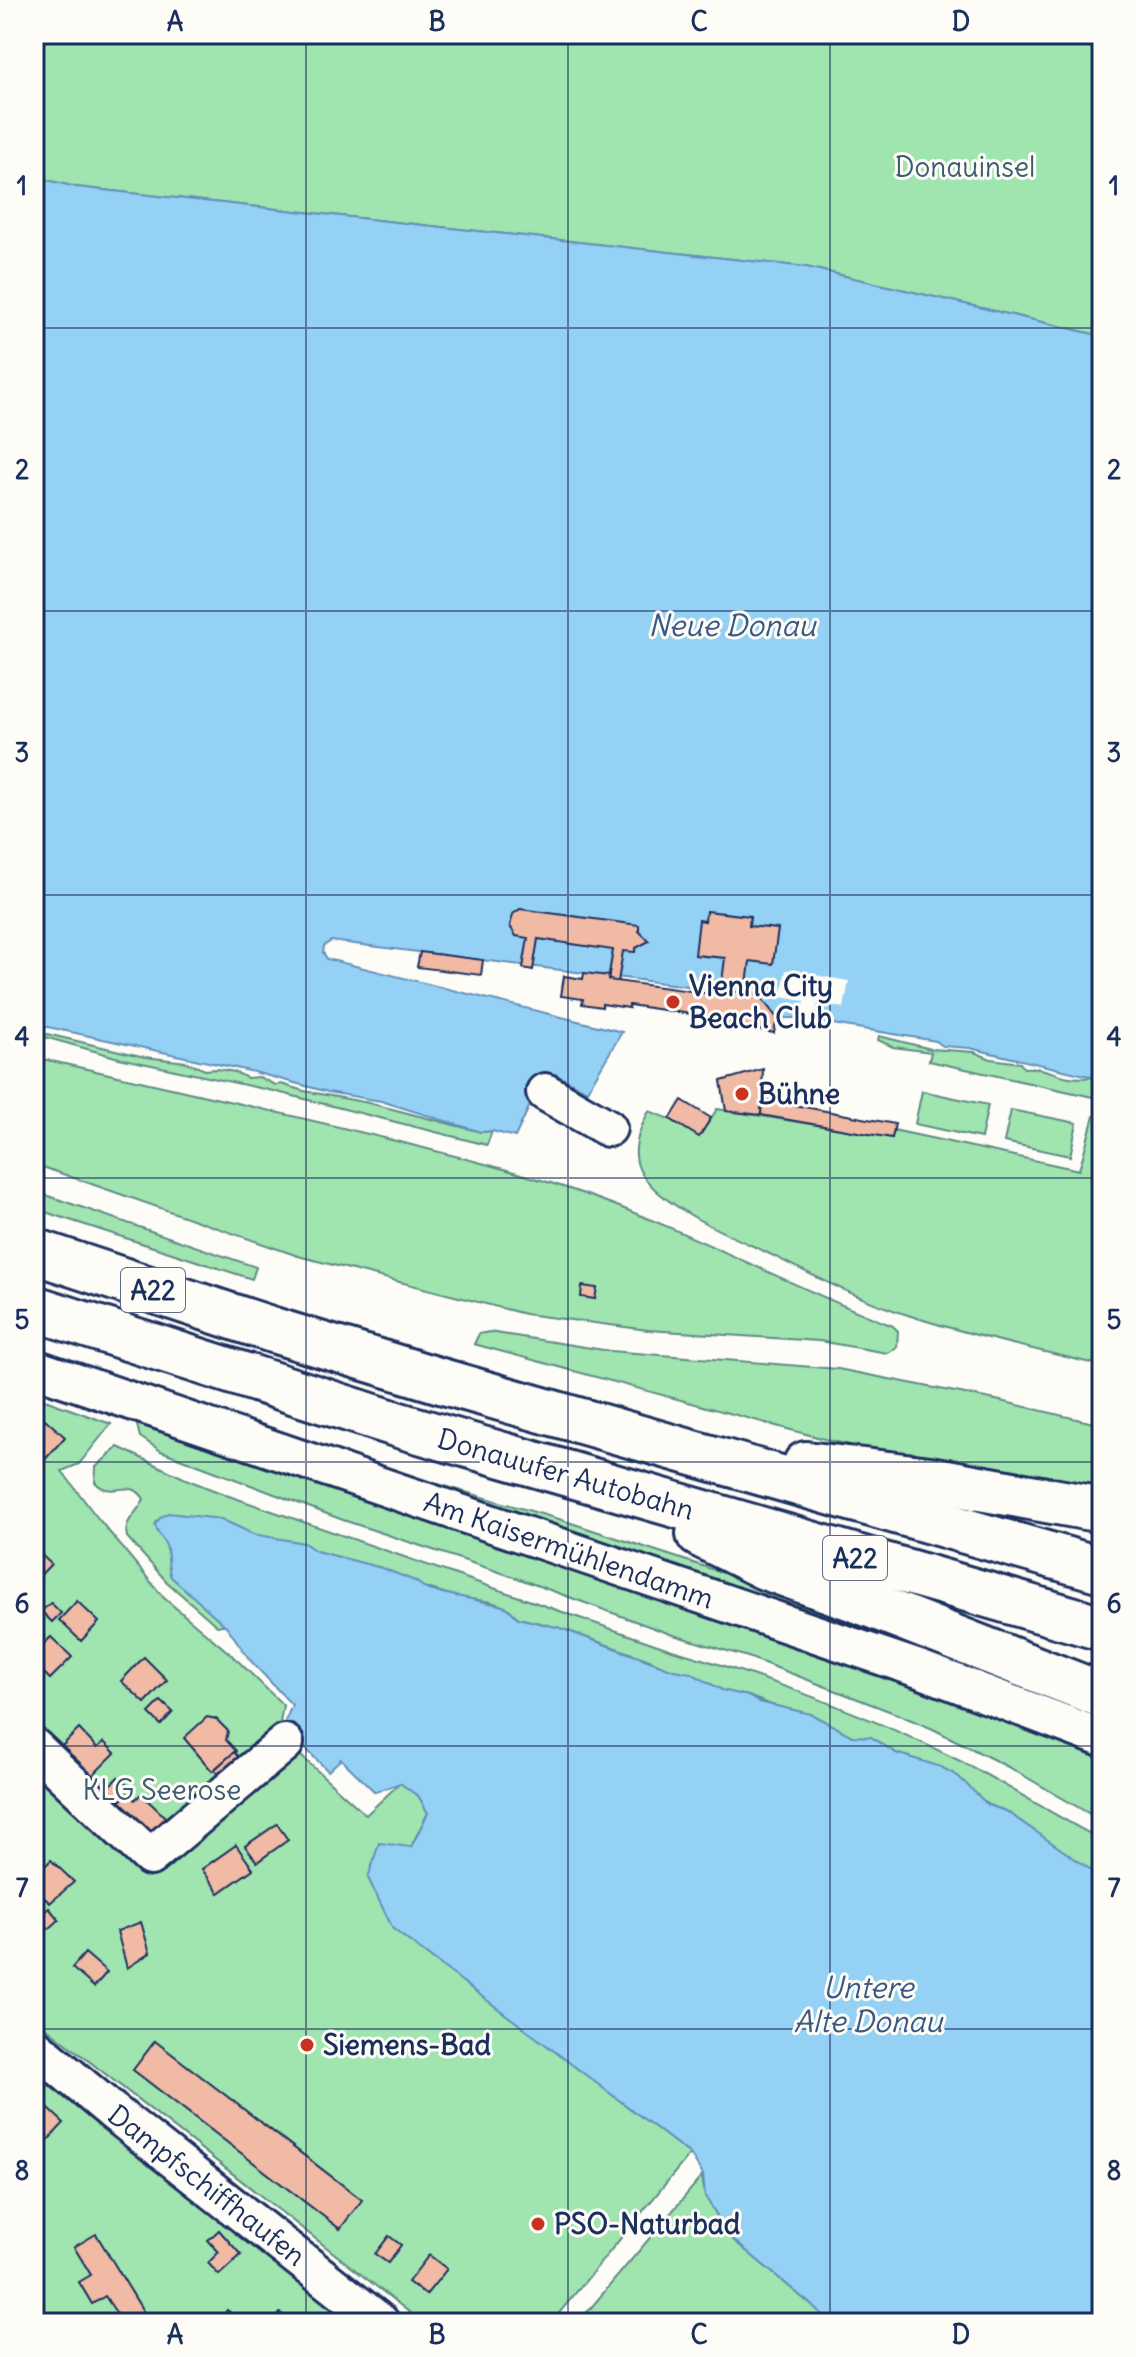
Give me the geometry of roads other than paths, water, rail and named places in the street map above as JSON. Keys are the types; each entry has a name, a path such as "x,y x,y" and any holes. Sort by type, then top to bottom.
{"highway":[{"name":"Donauufer Autobahn","path":"34,1251 329,1347 1102,1570"},
{"name":"Donauufer Autobahn","path":"34,1308 239,1376 608,1487 1102,1628"},
{"path":"669,1447 930,1479 1102,1510"},
{"path":"608,1487 765,1567 1102,1695"}],"street":[{"path":"545,1092 608,1128"},
{"name":"Am Kaisermühlendamm","path":"34,1368 922,1670 1102,1738"},
{"path":"34,1747 150,1857 285,1743"},
{"name":"Dampfschiffhaufen","path":"34,2046 381,2323"}],"water":[{"name":"Neue Donau","path":"34,177 76,187 806,267 1102,336 1102,1079 970,1048 943,1046 936,1041 796,1018 777,1018 758,995 331,941 324,946 327,959 622,1032 587,1091 555,1074 535,1108 530,1105 515,1137 492,1131 481,1132 381,1101 328,1092 254,1072 34,1024"},
{"name":"Untere Alte Donau","path":"168,1513 221,1519 253,1534 304,1543 316,1551 382,1568 415,1581 428,1590 499,1605 508,1608 518,1618 560,1628 674,1670 691,1673 722,1690 811,1714 852,1736 871,1737 896,1753 941,1767 958,1776 988,1805 1006,1811 1094,1872 1102,1879 1102,2323 833,2323 731,2238 705,2196 703,2175 690,2154 393,1929 368,1878 379,1843 411,1847 428,1813 419,1797 400,1783 375,1792 341,1759 328,1771 283,1726 292,1705 250,1660 227,1627 171,1577 166,1546 155,1524"}],"place":[{"name":"Vienna City Beach Club","path":"673,1002"},
{"name":"Bühne","path":"742,1094"},
{"name":"Siemens-Bad","path":"307,2045"},
{"name":"PSO-Naturbad","path":"538,2224"}],"park label":[{"name":"Donauinsel","path":"965,167"},
{"name":"KLG Seerose","path":"162,1790"}]}
